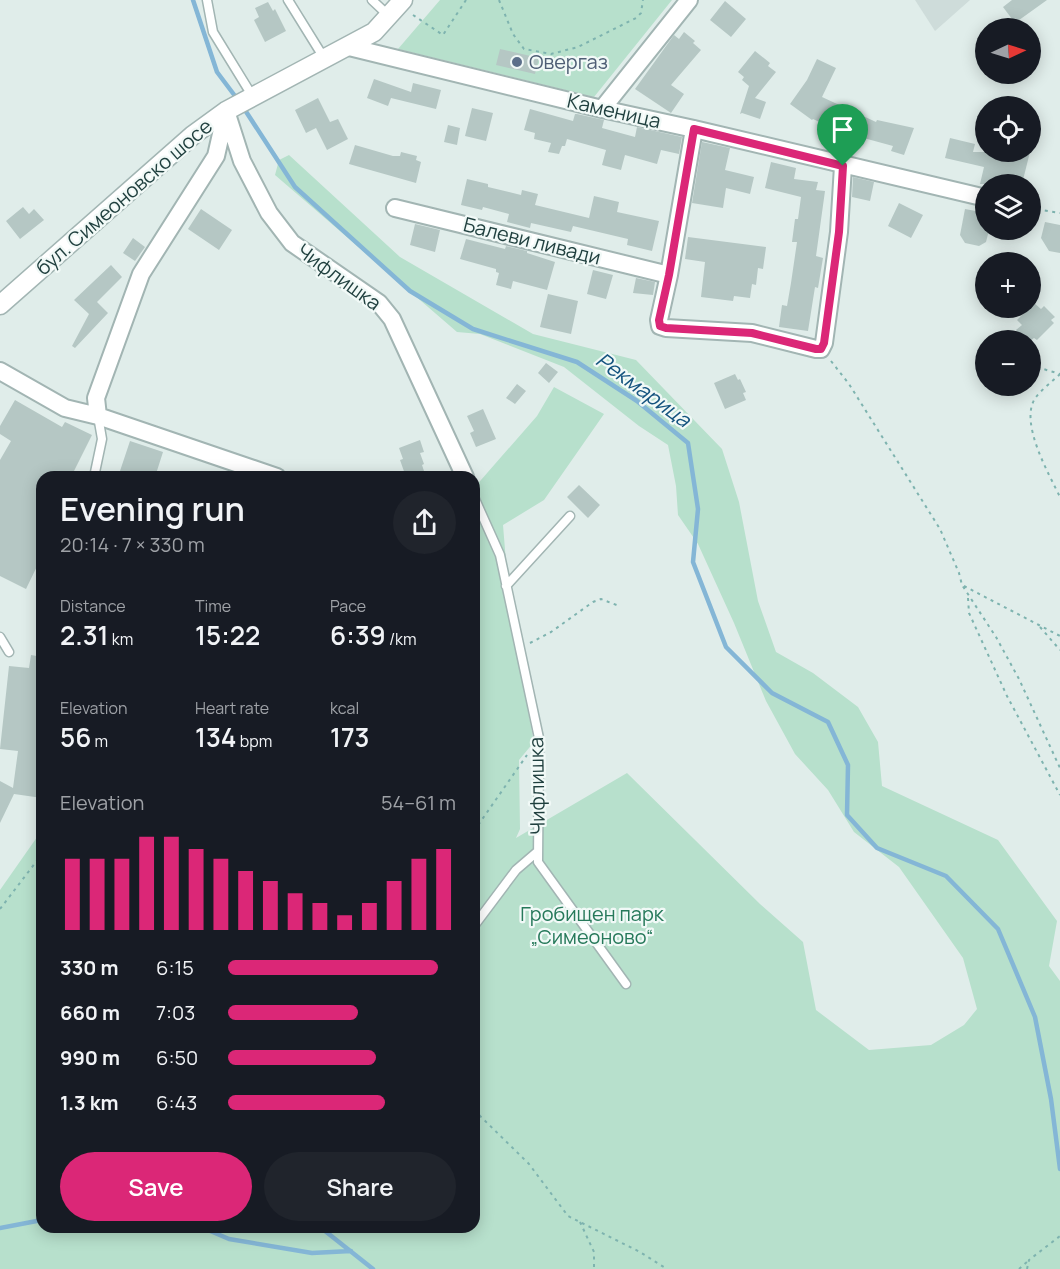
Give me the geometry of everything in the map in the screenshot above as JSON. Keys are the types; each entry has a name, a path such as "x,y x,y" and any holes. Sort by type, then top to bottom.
{"street":[{"path":"602,109 689,0"},
{"name":"бул. Симеоновско шосе","path":"0,305 193,135 229,110 374,32 397,8"},
{"name":"Каменица","path":"349,47 602,109 975,196"},
{"path":"98,416 96,398 141,274 216,156 229,110"},
{"name":"Чифлишка","path":"229,110 242,161 268,213 292,243 378,303 392,319 462,471"},
{"path":"694,129 659,320 660,326 666,328 752,333 821,349 824,343 839,232 843,166"},
{"name":"Балеви ливади","path":"395,208 669,275"},
{"path":"0,371 65,408 98,416 259,471"}],"lane":[{"path":"207,0 213,32 251,98"},
{"path":"288,0 325,60"},
{"path":"372,0 397,8"},
{"path":"95,471 102,439 98,416"},
{"name":"Чифлишка","path":"480,510 500,555 539,738 538,862 626,984"},
{"path":"506,586 570,516"},
{"path":"0,637 9,652"},
{"path":"480,918 516,870 537,852"}],"path":[{"path":"397,8 443,35 466,0"},
{"path":"499,0 513,34 524,49 551,54 578,47 629,22 641,13 643,0"},
{"path":"1041,210 1060,213"},
{"path":"821,349 849,384 940,529 962,585 1019,679 1060,768"},
{"path":"1041,369 1060,374"},
{"path":"1060,374 1035,398 1030,412 1031,425 1041,456 1060,497"},
{"path":"962,585 1060,636"},
{"path":"968,595 969,613 997,675 1060,795"},
{"path":"520,648 551,632 593,602 601,599 619,606"},
{"path":"1038,624 1060,650"},
{"path":"480,822 539,738"},
{"path":"0,909 36,862"},
{"path":"480,1116 529,1164 568,1216 640,1252 667,1269"},
{"path":"580,1222 594,1252 594,1269"},
{"path":"1019,1269 1059,1237"},
{"path":"1027,1269 1029,1260"}],"shaded area":[{"path":"915,0 970,0 935,31"}],"green space":[{"path":"440,0 672,0 594,97 398,49"},
{"name":"Гробищен парк „Симеоново“","path":"289,155 400,257 533,334 636,360 722,449 739,502 758,601 776,652 813,673 858,707 878,742 882,786 998,840 1057,921 1049,966 1060,981 1060,1269 0,1269 0,890 36,839 36,1233 480,1233 480,481 537,416 554,387 604,414 544,500 503,525 511,623 534,742 519,760 520,829 516,838 627,773 760,904 803,942 816,1010 869,1050 931,1045 964,1025 977,1009 963,958 899,867 854,832 828,790 795,754 766,701 698,544 678,515 676,486 668,445 639,426 564,367 480,334 457,332 275,175 279,160"}],"building":[{"path":"1012,0 1047,0 1022,18 1011,18 1003,7"},
{"path":"725,1 746,19 731,37 710,20"},
{"path":"268,2 273,11 275,9 286,31 265,42 254,20 259,17 255,8"},
{"path":"684,32 695,41 693,43 701,50 671,85 684,94 671,113 635,89 674,35 679,39"},
{"name":"Овергаз","path":"500,49 539,58 535,74 496,65"},
{"path":"755,51 770,63 768,66 776,72 755,98 766,102 760,119 740,114 749,86 738,72"},
{"path":"817,59 836,68 822,97 876,122 877,120 914,128 904,155 891,151 893,146 860,137 859,140 812,120 790,104 807,80"},
{"path":"374,79 411,92 413,83 441,90 436,109 391,98 388,106 367,98"},
{"path":"318,98 330,122 338,119 348,139 327,150 316,128 306,133 295,110"},
{"path":"472,108 493,113 486,141 465,136"},
{"path":"530,109 573,121 575,114 604,120 602,128 635,137 637,127 682,137 679,154 661,150 657,164 625,155 621,170 602,165 606,150 567,139 559,154 548,152 551,143 534,139 535,133 524,130"},
{"path":"448,125 460,128 457,145 444,142"},
{"path":"950,138 975,144 973,152 975,152 975,162 1028,162 1024,174 982,174 984,167 945,158"},
{"path":"702,142 730,148 725,170 754,177 750,194 726,188 723,208 692,203"},
{"path":"355,145 393,156 400,156 401,152 417,156 416,160 421,162 416,183 349,164"},
{"path":"771,162 796,168 794,179 818,182 816,190 825,191 816,256 823,258 818,288 815,287 808,331 779,327 782,305 787,306 791,283 797,242 792,242 801,197 765,188"},
{"path":"853,177 874,182 870,201 852,197"},
{"path":"467,179 521,195 522,190 538,194 535,205 589,218 594,196 619,202 617,212 659,221 652,251 627,245 628,239 573,226 571,232 531,223 530,228 507,222 509,214 483,207 482,210 461,205"},
{"path":"899,203 923,215 911,238 888,226"},
{"path":"23,207 29,214 34,209 44,220 20,239 6,221"},
{"path":"201,209 232,230 219,250 188,229"},
{"path":"965,209 975,211 975,240 986,240 986,242 979,246 965,243 960,235"},
{"path":"1045,222 1060,225 1060,253 1049,251 1041,238"},
{"path":"415,224 440,230 435,252 410,245"},
{"path":"688,237 766,247 763,269 758,268 756,285 752,284 750,298 734,296 733,301 701,297 705,262 685,259"},
{"path":"133,238 145,247 135,261 123,253"},
{"path":"466,239 505,249 506,246 527,251 527,253 555,262 547,290 513,281 511,289 496,285 499,273 496,269 460,259"},
{"path":"111,265 122,277 97,302 108,313 75,348 72,346 89,314 74,300"},
{"path":"593,270 613,275 606,299 587,294"},
{"path":"636,278 655,282 653,295 633,293"},
{"path":"548,294 578,301 571,334 540,327"},
{"path":"1044,306 1055,317 1051,320 1054,323 1041,336 1041,330 1016,330 1022,325 1017,320 1019,318 1041,318 1041,309"},
{"path":"546,363 558,372 549,383 538,373"},
{"path":"735,374 746,392 743,393 746,400 725,409 714,383"},
{"path":"517,384 526,391 515,404 506,398"},
{"path":"15,400 62,427 65,422 92,435 74,471 36,471 36,568 26,589 0,576 0,460 11,441 0,434 0,426"},
{"path":"483,409 496,439 476,447 470,433 474,431 467,416"},
{"path":"420,440 424,452 420,453 424,471 404,471 399,448"},
{"path":"130,441 163,452 157,471 120,471"},
{"path":"579,485 600,505 588,518 567,497"},
{"path":"31,655 36,656 36,797 14,794 0,823 0,781 13,788 18,751 0,749 9,666 29,668"}],"waterway":[{"name":"Рекмарица","path":"193,0 217,72 238,100"},
{"name":"Рекмарица","path":"243,107 295,187 410,291 473,329 577,362 637,401 688,443 698,509 693,562 726,647 772,693 828,722 848,765 847,815 877,848 946,876 998,929 1035,1017 1051,1099 1060,1169"},
{"path":"0,1228 36,1221"},
{"path":"215,1233 229,1239 312,1253 351,1251"},
{"path":"328,1233 373,1269"}],"place":[{"name":"Овергаз","path":"517,62"}],"route":[{"path":"694,129 843,166 839,232 824,343 821,349 752,333 660,326 659,320 694,129"}]}
